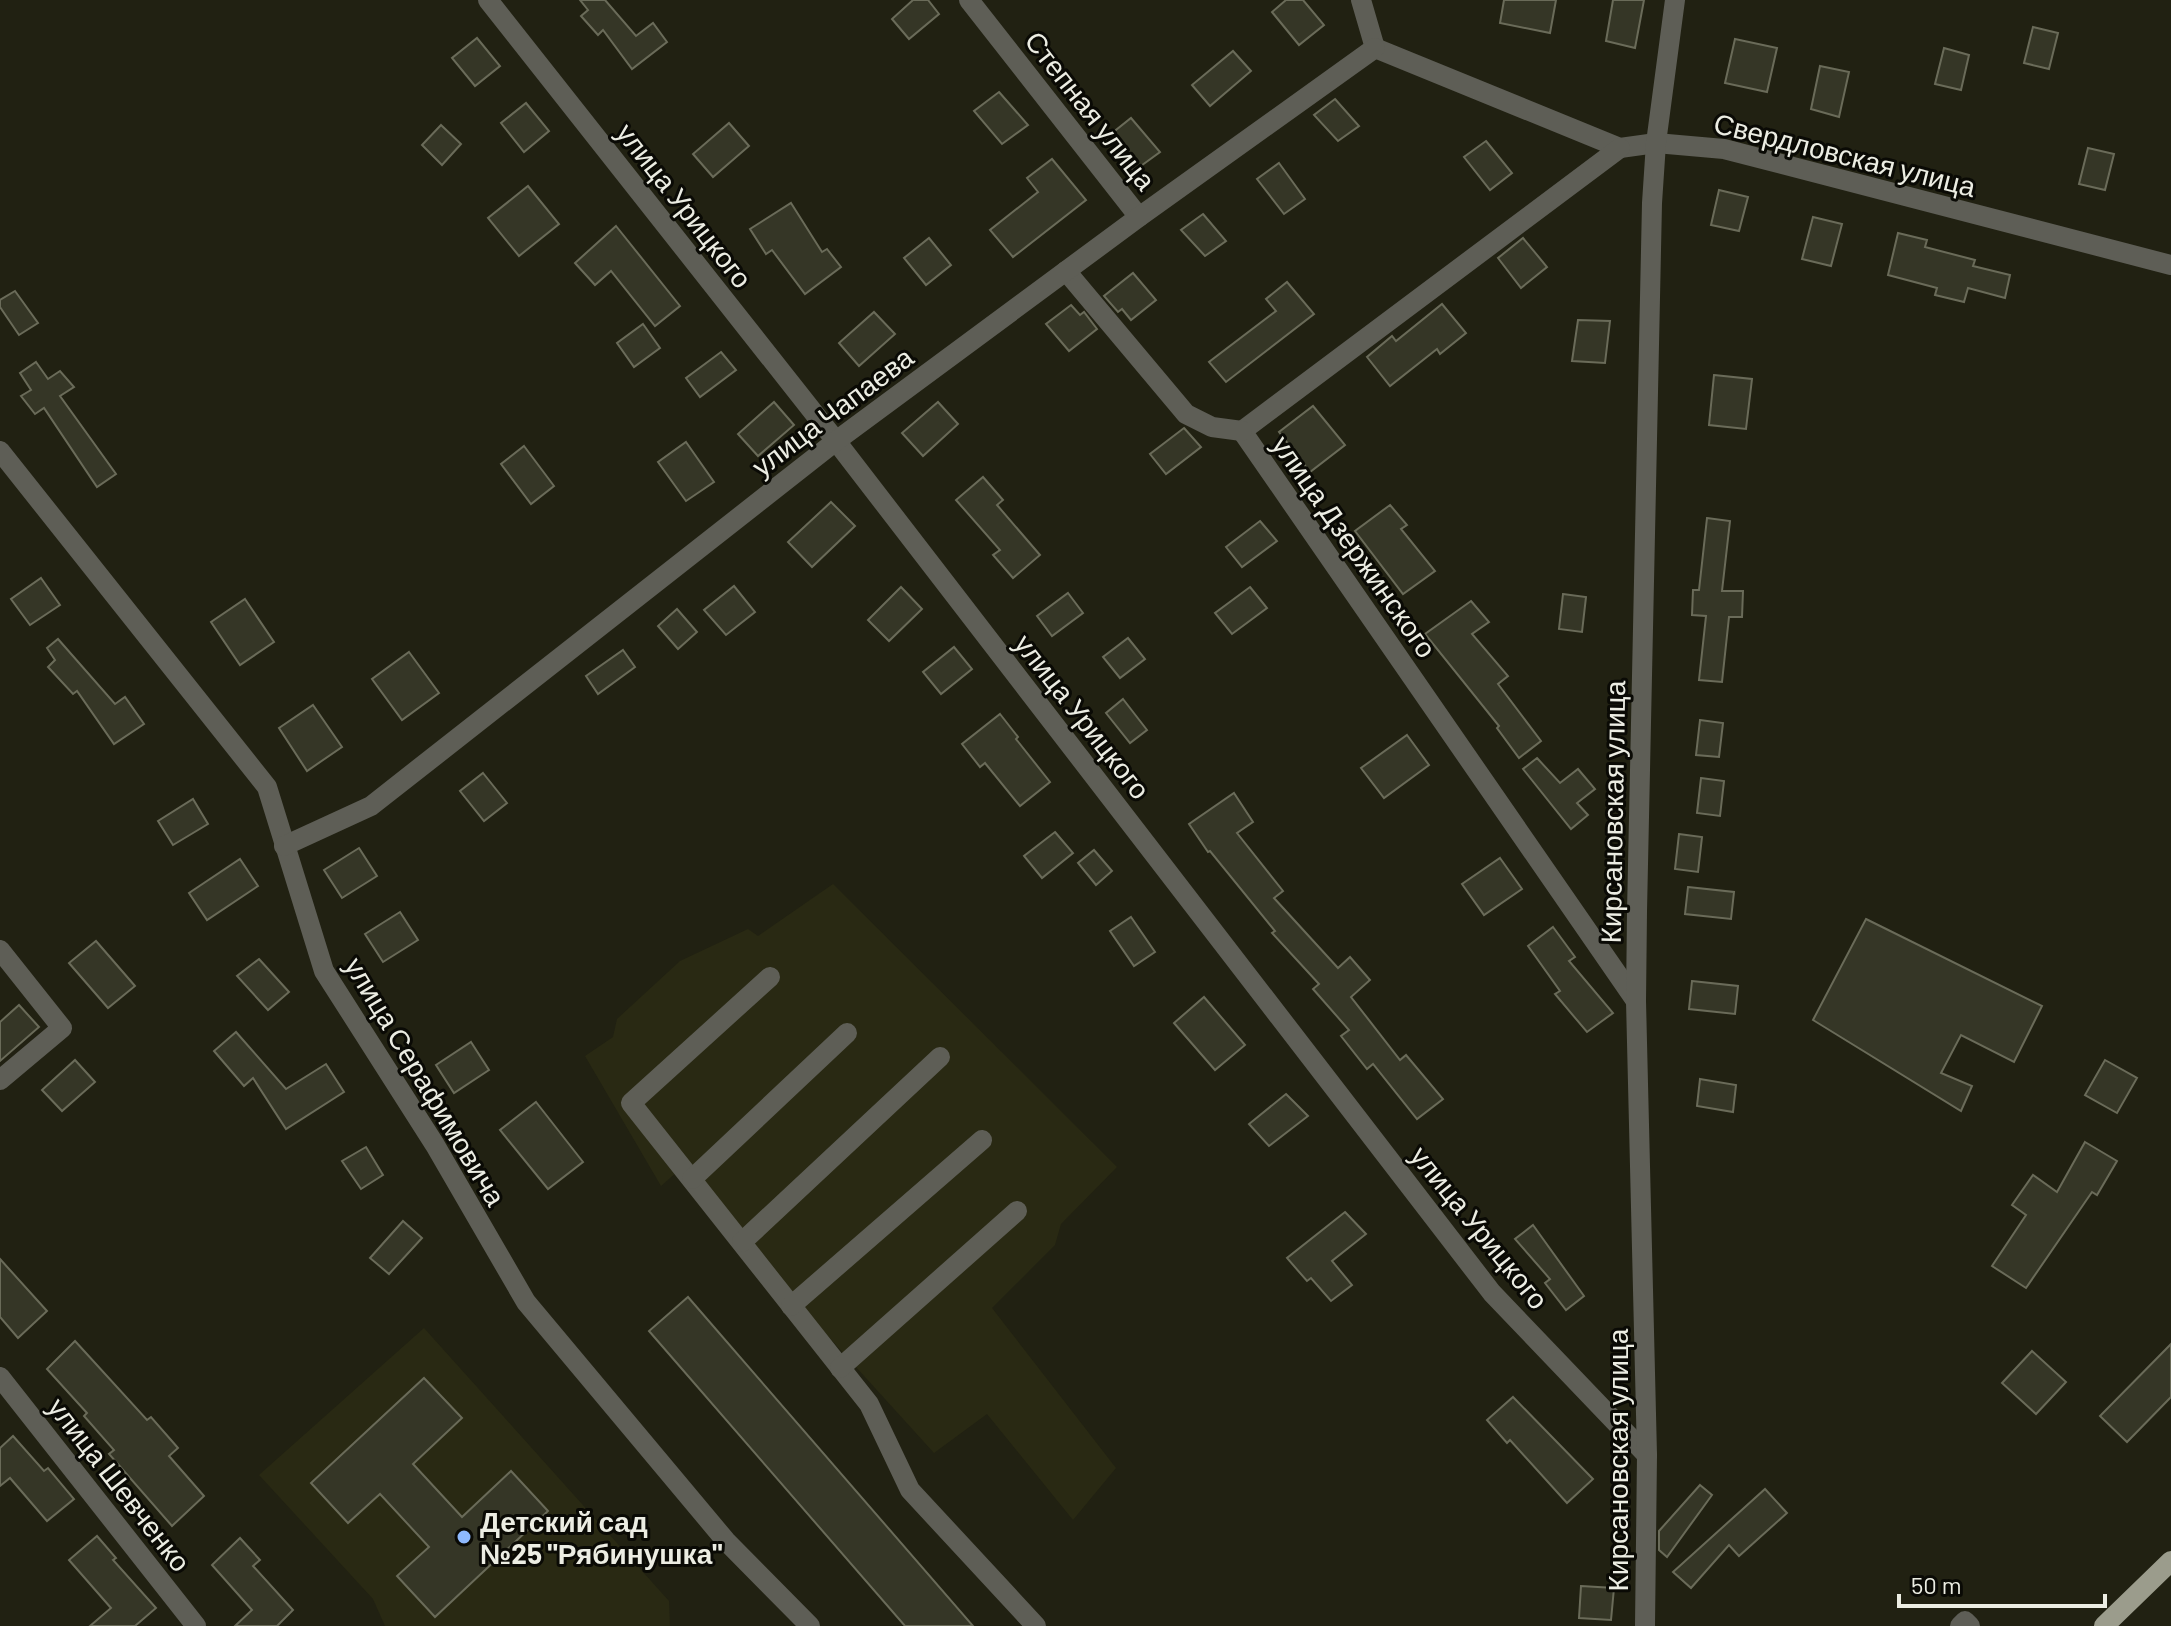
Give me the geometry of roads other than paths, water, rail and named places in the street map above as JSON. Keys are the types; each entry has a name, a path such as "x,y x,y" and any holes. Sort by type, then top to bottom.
{"main road":[{"path":"2104,1626 2171,1561"}],"street":[{"name":"улица Урицкого","path":"488,0 836,441 1492,1293 1647,1455"},
{"name":"Степная улица","path":"969,0 1139,217"},
{"path":"1361,0 1375,48 1620,148"},
{"name":"Кирсановская улица","path":"1645,1626 1647,1455 1636,1001 1656,143 1675,0"},
{"name":"улица Чапаева","path":"284,846 371,806 836,441 1139,217 1375,48"},
{"name":"Свердловская улица","path":"1620,148 1656,143 1724,149 2171,265"},
{"name":"улица Дзержинского","path":"1620,148 1242,431 1636,1001"},
{"path":"1066,271 1186,414 1212,427 1242,431"},
{"name":"улица Серафимовича","path":"0,451 267,787 324,971 435,1145 526,1302 726,1541 810,1626"},
{"path":"0,950 62,1028 0,1080"},
{"path":"770,977 631,1103 869,1404 910,1490 1036,1626"},
{"path":"692,1179 847,1033"},
{"path":"742,1242 940,1057"},
{"path":"791,1306 982,1140"},
{"path":"840,1368 1017,1211"},
{"name":"улица Шевченко","path":"0,1377 196,1626"},
{"path":"1960,1626 1965,1621 1970,1626"}],"place":[{"name":"Детский сад №25 \"Рябинушка\"","path":"464,1537"}]}
